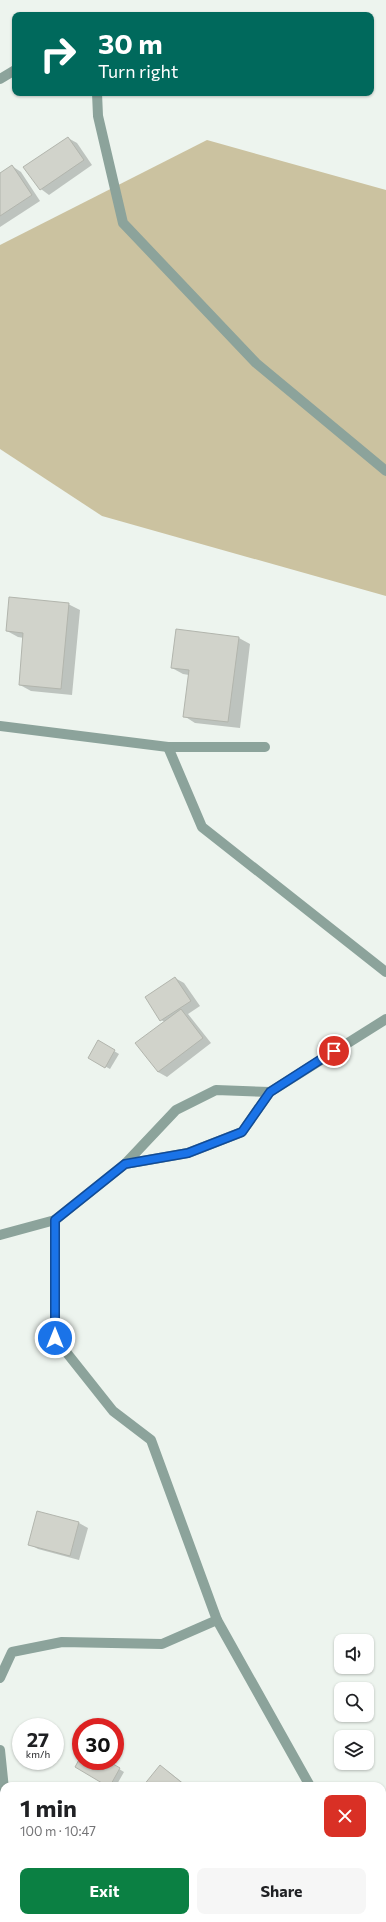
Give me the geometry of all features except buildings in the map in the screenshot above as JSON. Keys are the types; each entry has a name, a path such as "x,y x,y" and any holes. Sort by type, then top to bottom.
{"street":[{"path":"0,80 12,72"},
{"path":"97,96 98,116 123,223 256,363 386,471"},
{"path":"0,726 168,747 265,747"},
{"path":"168,747 202,827 386,972"},
{"path":"125,1164 188,1153 242,1132 270,1092 386,1019"},
{"path":"0,1235 55,1220 125,1164 176,1110 216,1090 270,1092"},
{"path":"55,1220 55,1338 113,1411 151,1440 217,1620 308,1782"},
{"path":"0,1678 12,1652 62,1642 162,1644 217,1620"},
{"path":"0,1750 3,1782"}],"shaded area":[{"path":"207,140 386,190 386,596 102,516 0,449 0,245"}],"route":[{"path":"55,1338 55,1220 125,1164 188,1153 242,1132 270,1092 334,1051"}]}
